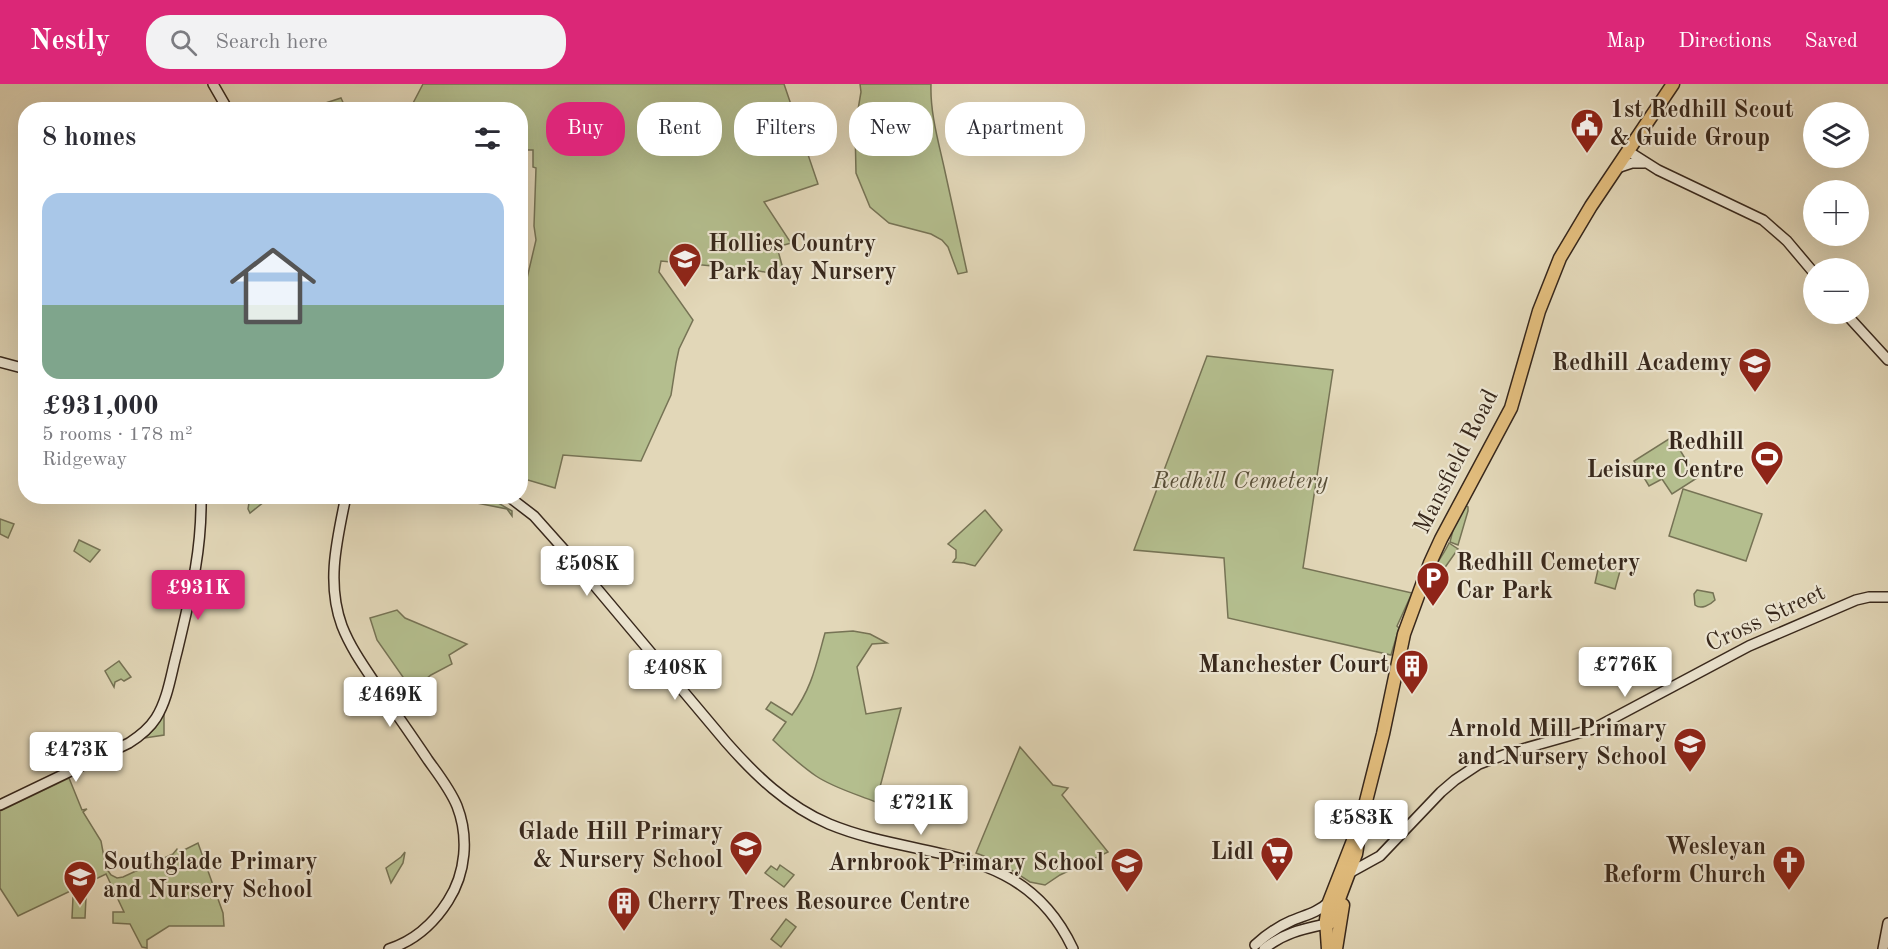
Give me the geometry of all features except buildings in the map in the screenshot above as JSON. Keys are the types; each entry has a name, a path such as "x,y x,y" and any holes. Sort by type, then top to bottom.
{"highway":[{"name":"Mansfield Road","path":"1331,947 1347,873 1383,734 1404,634 1427,572 1441,539 1511,408 1539,311 1560,258 1582,220 1673,84"},
{"name":"Mansfield Road","path":"1331,947 1323,926 1329,902 1347,873 1366,857 1362,817"},
{"name":"Mansfield Road","path":"1323,926 1347,873"}],"street":[{"path":"213,84 223,102"},
{"path":"1628,152 1658,170 1763,220 1787,241 1803,260"},
{"path":"1617,168 1632,163 1647,163"},
{"path":"1855,324 1888,360"},
{"path":"0,362 18,367"},
{"path":"0,806 129,743 142,734 155,720 167,692 192,590 200,547 201,504"},
{"path":"344,504 335,549 333,573 334,594 342,626 358,658 449,791 460,817 464,835 461,873 450,898 436,918 422,930 402,944 389,949"},
{"path":"518,504 534,516 580,565 609,603 726,742 779,794 811,815 867,838 964,859 987,866 1007,876 1039,900 1056,920 1073,949"},
{"name":"Cross Street","path":"1347,873 1358,867 1366,857 1388,846 1455,780 1487,760 1593,729 1772,635 1856,600 1888,597"},
{"path":"1257,948 1268,934 1293,920 1316,912 1329,902"},
{"path":"1257,948 1280,930 1304,920 1323,926"},
{"path":"1883,949 1888,923"},
{"path":"1257,948 1294,931 1323,926"}],"green space":[{"path":"423,84 784,84 790,102 734,102 734,156 808,156 818,184 764,202 791,243 777,247 785,276 754,270 661,261 659,272 693,320 679,349 671,395 641,461 563,455 555,488 528,480 528,274 536,240 534,226 536,168 533,167 533,150 528,150 528,102 414,102"},
{"path":"860,84 931,84 932,102 859,102"},
{"path":"341,98 343,102 329,102"},
{"path":"933,112 967,272 958,274 948,247 942,240 931,234 889,223 870,207 856,173 856,156 933,156"},
{"name":"Redhill Cemetery","path":"1207,356 1333,370 1303,568 1412,593 1397,626 1399,628 1391,655 1228,618 1224,558 1134,550"},
{"path":"1672,437 1697,478 1672,494 1662,479 1649,486 1634,461"},
{"path":"1683,489 1762,514 1746,561 1669,536"},
{"path":"249,504 261,504 250,513"},
{"path":"482,504 500,504 512,511 512,516 507,509"},
{"path":"1465,505 1468,511 1458,545 1450,542 1454,526"},
{"path":"985,510 1002,530 975,566 953,562 956,558 956,550 948,544"},
{"path":"0,519 14,524 8,538 0,534"},
{"path":"79,540 100,550 90,562 74,551"},
{"path":"1449,543 1458,549 1434,583 1430,584 1434,568"},
{"path":"1599,565 1620,571 1615,589 1595,583"},
{"path":"1697,590 1713,593 1715,600 1705,606 1695,605 1694,594"},
{"path":"397,610 405,618 467,644 449,655 452,664 431,675 412,690 377,640 370,618"},
{"path":"853,631 870,634 887,643 872,644 857,667 866,714 901,708 876,802 823,780 794,759 773,740 786,722 766,709 771,702 792,715 809,686 825,633"},
{"path":"119,661 131,677 115,682 114,687 105,671"},
{"path":"164,713 164,735 145,738 155,728"},
{"path":"1020,747 1053,785 1068,788 1062,795 1108,852 1060,875 1045,885 1030,882 999,862 976,853"},
{"path":"69,778 82,810 87,809 83,812 101,841 106,868 111,875 117,878 123,877 173,854 177,849 180,852 198,843 223,913 224,926 169,926 147,940 147,948 142,947 130,924 113,923 113,912 124,912 106,874 18,916 0,888 0,811"},
{"path":"405,852 403,863 391,883 386,868"},
{"path":"780,865 794,875 784,887 765,873 771,866 777,870"},
{"path":"73,897 86,897 85,918 72,918"},
{"path":"786,919 796,927 781,947 771,939"}],"place":[{"name":"1st Redhill Scout & Guide Group","path":"1587,154"},
{"name":"Hollies Country Park day Nursery","path":"685,288"},
{"name":"Redhill Academy","path":"1755,393"},
{"name":"Redhill Leisure Centre","path":"1767,486"},
{"name":"Redhill Cemetery Car Park","path":"1433,607"},
{"name":"Manchester Court","path":"1412,695"},
{"name":"Arnold Mill Primary and Nursery School","path":"1690,773"},
{"name":"Glade Hill Primary & Nursery School","path":"746,876"},
{"name":"Lidl","path":"1277,882"},
{"name":"Wesleyan Reform Church","path":"1789,891"},
{"name":"Arnbrook Primary School","path":"1127,893"},
{"name":"Southglade Primary and Nursery School","path":"80,906"},
{"name":"Cherry Trees Resource Centre","path":"624,932"}]}
